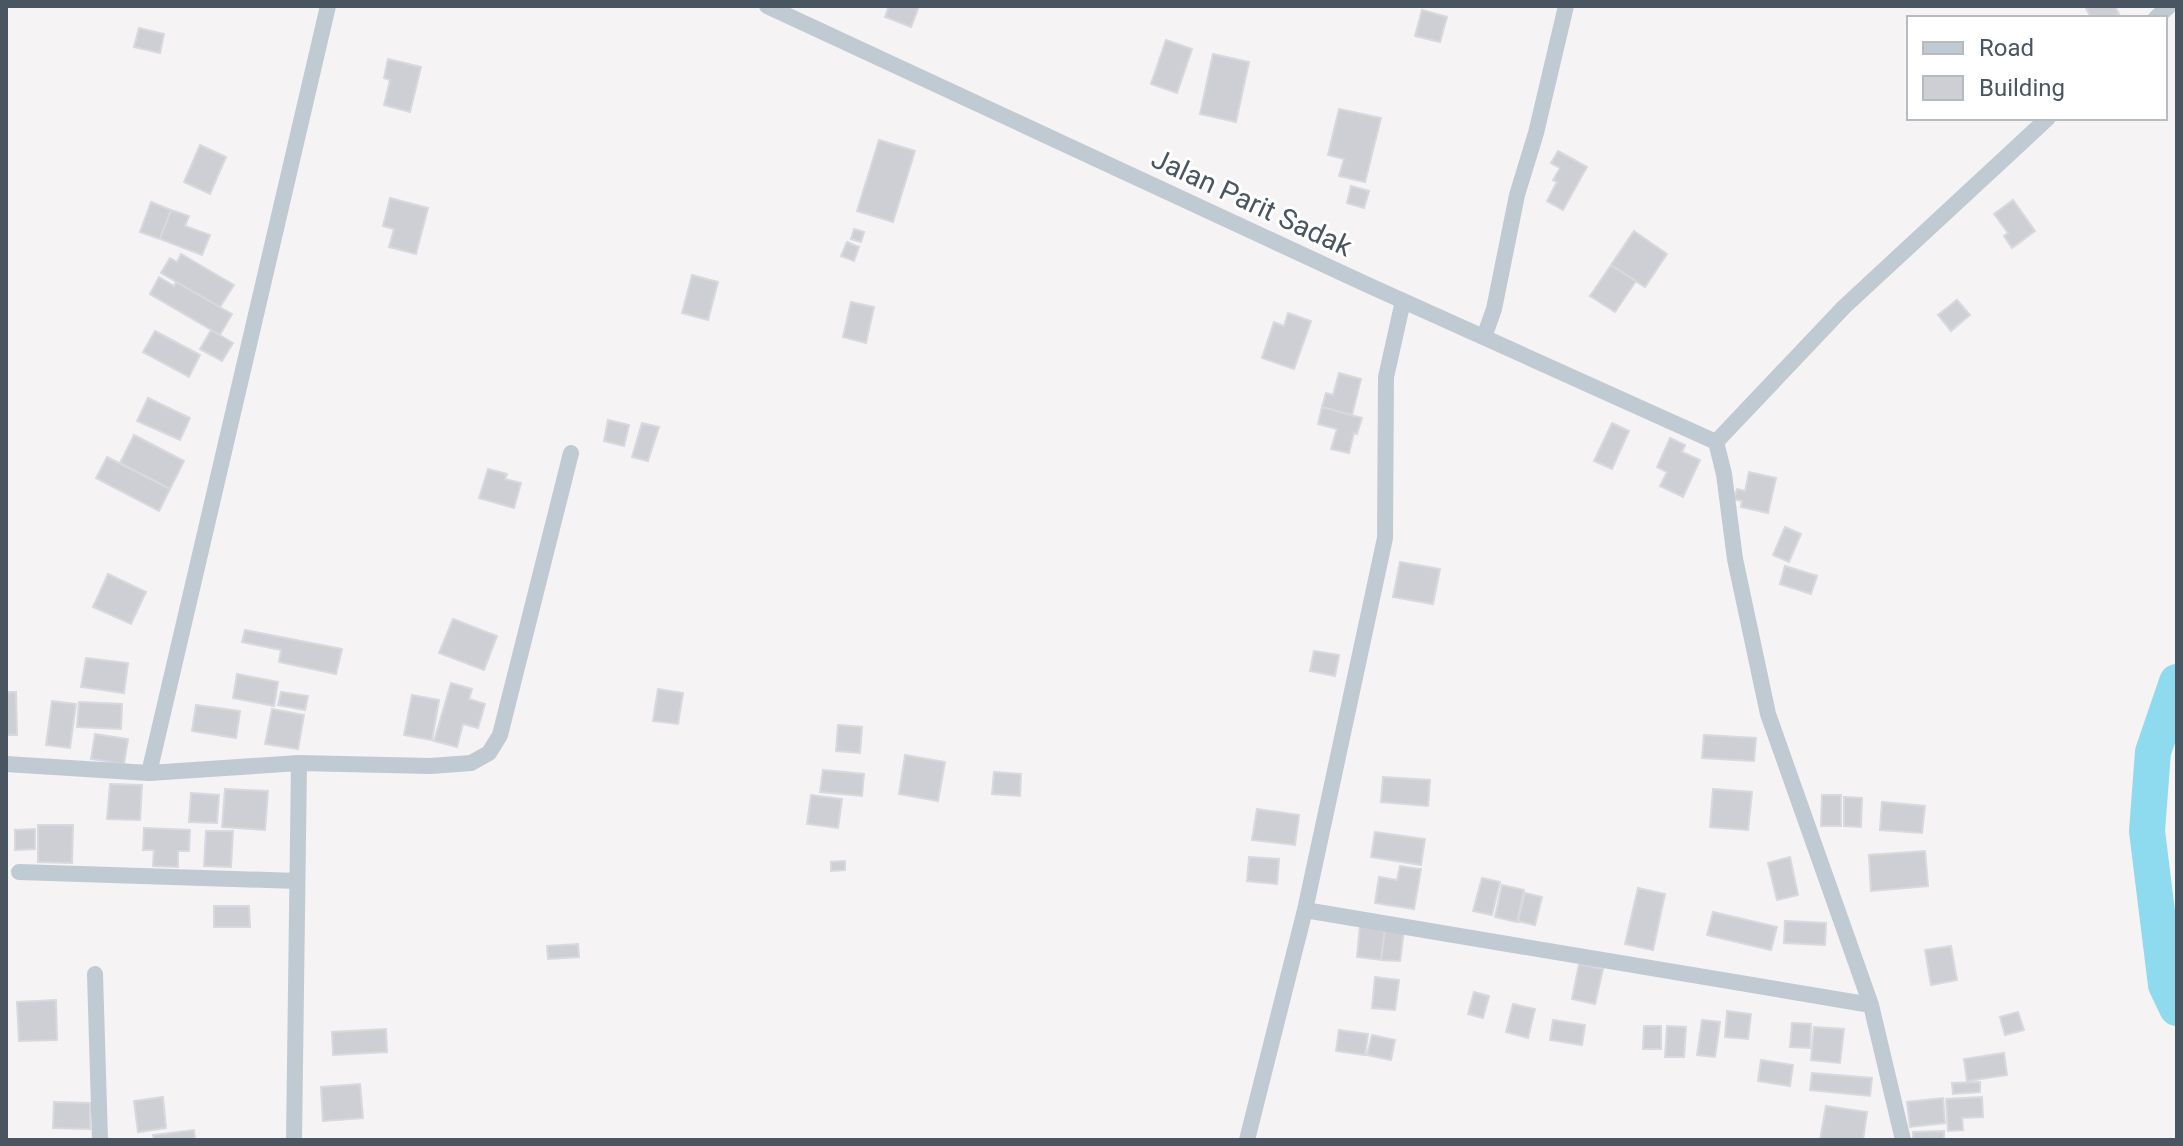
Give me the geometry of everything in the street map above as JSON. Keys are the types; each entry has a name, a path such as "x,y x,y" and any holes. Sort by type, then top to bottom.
{"street":[{"path":"149,773 328,6"},
{"name":"Jalan Parit Sadak","path":"767,6 1403,301 1489,323 1716,442"},
{"path":"1489,323 1517,195 1536,133 1566,6"},
{"path":"1903,1140 1871,1005 1768,714 1735,559 1724,474 1716,442 1844,307 2046,120"},
{"path":"1247,1140 1305,910 1385,538 1386,377 1403,301"},
{"path":"6,764 149,773 299,763 430,766 471,763 489,753 500,735 571,453"},
{"path":"294,1140 299,763"},
{"path":"19,872 297,881"},
{"path":"1305,910 1871,1005"},
{"path":"95,974 100,1140"}],"building":[{"path":"889,6 919,6 911,27 885,17"},
{"path":"2085,6 2115,6 2119,14 2115,16 2090,16"},
{"path":"1422,10 1447,17 1440,42 1415,36"},
{"path":"139,28 164,34 160,53 134,47"},
{"path":"1166,40 1192,49 1177,93 1151,84"},
{"path":"1213,54 1249,62 1236,122 1200,114"},
{"path":"388,59 421,67 410,112 384,105 390,80 384,78"},
{"path":"1339,109 1381,118 1365,182 1339,176 1344,159 1328,155"},
{"path":"879,140 915,151 893,222 857,211"},
{"path":"200,145 226,157 210,194 184,182"},
{"path":"1558,151 1587,167 1563,210 1547,201 1557,182 1553,180 1560,168 1551,163"},
{"path":"1351,186 1369,191 1364,208 1347,203"},
{"path":"390,198 428,208 416,254 389,247 394,229 383,226"},
{"path":"2013,200 2035,231 2012,248 2004,236 2008,233 1994,214"},
{"path":"151,202 171,210 160,239 140,232"},
{"path":"171,210 189,216 185,226 210,235 202,255 160,239"},
{"path":"854,229 864,232 861,242 851,239"},
{"path":"1634,231 1667,254 1645,287 1611,265"},
{"path":"847,242 859,247 854,261 841,256"},
{"path":"181,254 234,285 220,307 161,273 170,258 177,262"},
{"path":"1611,265 1636,281 1615,312 1590,296"},
{"path":"692,275 718,282 708,320 682,313"},
{"path":"159,277 174,286 176,282 232,314 220,335 150,294"},
{"path":"1957,300 1970,315 1951,331 1938,315"},
{"path":"851,302 874,307 866,343 843,337"},
{"path":"1288,313 1311,321 1294,369 1262,358 1274,322 1284,326"},
{"path":"211,330 233,343 222,361 200,349"},
{"path":"155,331 200,355 189,377 143,352"},
{"path":"1339,373 1361,379 1352,415 1322,407 1326,393 1333,395"},
{"path":"148,398 190,418 180,440 137,421"},
{"path":"1322,407 1362,418 1349,453 1331,449 1337,429 1318,424"},
{"path":"608,420 629,425 624,446 604,441"},
{"path":"642,423 659,427 648,461 632,457"},
{"path":"1612,423 1629,431 1612,469 1594,461"},
{"path":"134,435 184,461 170,489 120,463"},
{"path":"1670,438 1685,445 1682,452 1700,460 1683,497 1660,486 1667,472 1657,467"},
{"path":"107,457 170,489 159,511 96,478"},
{"path":"488,469 507,474 505,479 521,483 514,508 479,498"},
{"path":"1749,472 1776,478 1768,513 1741,507 1742,501 1734,499 1737,489 1745,491"},
{"path":"1785,527 1801,534 1789,562 1773,555"},
{"path":"1400,562 1440,569 1433,604 1393,597"},
{"path":"1785,566 1817,576 1811,594 1780,584"},
{"path":"108,574 146,592 131,624 93,607"},
{"path":"453,619 497,636 484,670 439,653"},
{"path":"245,630 342,649 336,674 279,662 281,650 242,642"},
{"path":"1314,651 1339,655 1335,676 1310,671"},
{"path":"86,658 128,663 124,693 81,687"},
{"path":"237,674 278,682 274,706 233,698"},
{"path":"451,683 472,689 469,699 485,704 478,728 463,724 457,747 434,741"},
{"path":"658,689 683,693 678,724 653,721"},
{"path":"6,692 16,692 17,735 6,735"},
{"path":"281,692 308,696 305,710 278,705"},
{"path":"412,695 439,700 432,740 404,735"},
{"path":"52,701 76,704 70,748 46,745"},
{"path":"79,702 122,704 121,729 77,727"},
{"path":"196,705 240,711 236,738 192,731"},
{"path":"272,709 304,715 298,749 265,744"},
{"path":"838,725 862,727 860,753 836,751"},
{"path":"95,734 128,739 124,764 91,759"},
{"path":"1704,735 1756,738 1754,761 1702,758"},
{"path":"905,755 945,762 938,801 899,794"},
{"path":"823,770 864,774 862,796 820,792"},
{"path":"994,772 1021,774 1020,796 992,794"},
{"path":"1383,777 1430,780 1428,806 1381,802"},
{"path":"110,784 142,785 140,820 107,819"},
{"path":"225,789 268,791 265,830 222,827"},
{"path":"1713,789 1752,792 1748,830 1710,827"},
{"path":"191,793 219,795 217,823 189,822"},
{"path":"811,795 842,799 838,828 807,824"},
{"path":"1822,795 1841,795 1841,826 1821,826"},
{"path":"1844,797 1862,798 1861,827 1844,826"},
{"path":"1882,802 1925,806 1922,833 1880,830"},
{"path":"1257,809 1299,815 1295,845 1252,840"},
{"path":"38,825 73,825 72,863 38,862"},
{"path":"144,828 190,830 189,851 178,851 178,867 153,866 154,850 143,850"},
{"path":"35,829 35,849 15,850 15,830"},
{"path":"206,831 233,831 231,867 204,866"},
{"path":"1375,832 1425,839 1421,865 1371,857"},
{"path":"1925,851 1928,886 1871,891 1869,855"},
{"path":"1249,857 1279,859 1277,884 1247,881"},
{"path":"1790,857 1798,895 1777,900 1768,863"},
{"path":"845,861 845,870 831,871 831,862"},
{"path":"1400,866 1421,869 1414,909 1375,903 1379,877 1397,880"},
{"path":"1482,878 1500,882 1492,915 1473,911"},
{"path":"1502,885 1524,890 1517,922 1495,917"},
{"path":"1638,888 1665,894 1653,950 1625,944"},
{"path":"1525,893 1542,897 1535,925 1518,921"},
{"path":"214,906 249,906 250,927 214,927"},
{"path":"1713,912 1777,927 1771,950 1707,935"},
{"path":"1785,921 1826,923 1825,945 1784,943"},
{"path":"1360,925 1385,928 1381,960 1357,957"},
{"path":"1385,928 1404,930 1400,961 1381,960"},
{"path":"578,944 579,957 548,959 547,946"},
{"path":"1951,946 1957,980 1931,985 1925,950"},
{"path":"1579,964 1603,969 1595,1004 1572,999"},
{"path":"1375,977 1399,980 1395,1010 1372,1008"},
{"path":"1474,992 1489,996 1483,1018 1468,1014"},
{"path":"56,1000 57,1040 19,1041 17,1002"},
{"path":"1513,1004 1535,1009 1528,1038 1506,1032"},
{"path":"1727,1011 1751,1014 1748,1039 1725,1037"},
{"path":"2018,1012 2024,1030 2005,1035 2000,1017"},
{"path":"1553,1020 1585,1025 1582,1045 1550,1040"},
{"path":"1702,1020 1720,1022 1715,1057 1697,1055"},
{"path":"1792,1023 1811,1024 1810,1048 1790,1047"},
{"path":"1644,1026 1661,1026 1661,1049 1643,1049"},
{"path":"1667,1026 1686,1027 1684,1057 1665,1057"},
{"path":"1814,1027 1844,1029 1840,1063 1811,1060"},
{"path":"386,1029 387,1052 333,1055 332,1032"},
{"path":"1339,1030 1368,1034 1365,1055 1336,1051"},
{"path":"1372,1035 1395,1040 1391,1060 1367,1055"},
{"path":"2004,1053 2007,1075 1967,1081 1964,1059"},
{"path":"1761,1060 1793,1065 1790,1086 1758,1081"},
{"path":"1812,1073 1872,1078 1870,1096 1810,1090"},
{"path":"1980,1082 1980,1092 1953,1094 1952,1083"},
{"path":"360,1084 363,1118 323,1121 321,1087"},
{"path":"163,1097 166,1128 138,1132 134,1101"},
{"path":"1982,1097 1983,1117 1962,1118 1963,1130 1948,1131 1946,1099"},
{"path":"1943,1098 1945,1123 1910,1127 1907,1102"},
{"path":"54,1102 90,1103 90,1129 53,1128"},
{"path":"1826,1106 1867,1112 1863,1140 1820,1140"},
{"path":"194,1130 195,1140 154,1140 153,1135"},
{"path":"1944,1131 1944,1140 1913,1140 1913,1132"}],"waterway":[{"path":"2177,682 2153,752 2147,831 2166,985 2177,1008"}]}
